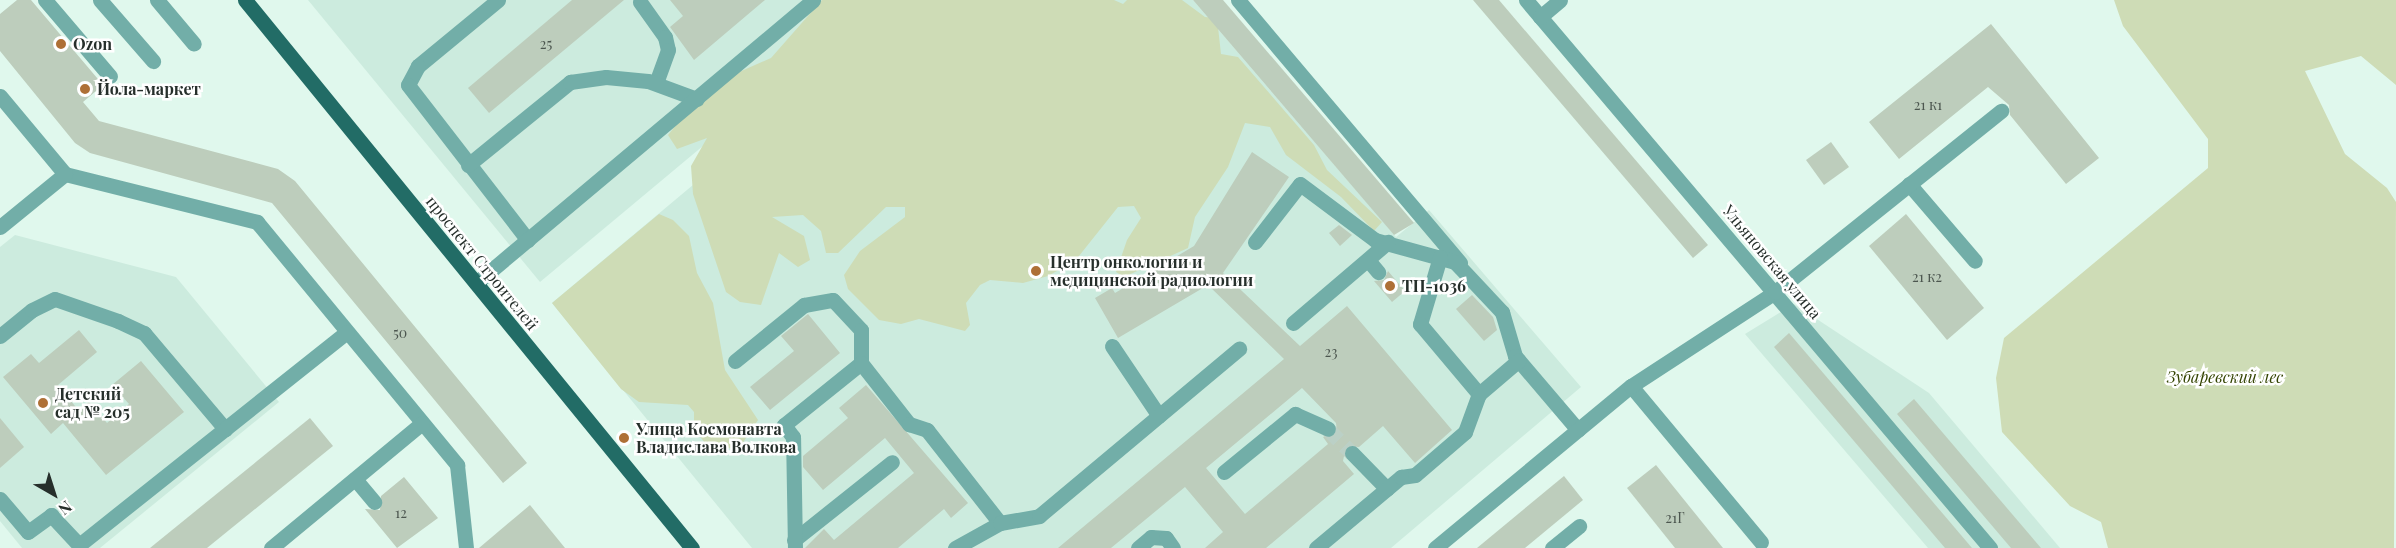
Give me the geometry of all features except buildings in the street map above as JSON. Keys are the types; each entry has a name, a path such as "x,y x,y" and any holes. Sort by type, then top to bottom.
{"main road":[{"name":"проспект Строителей","path":"245,0 692,548"}],"street":[{"path":"45,0 110,76"},
{"path":"100,0 153,61"},
{"path":"157,0 194,44"},
{"path":"498,0 480,6 418,66 408,85 528,240"},
{"path":"476,283 813,0"},
{"path":"1238,0 1502,312 1508,342 1519,360 1578,430"},
{"name":"Ульяновская улица","path":"1526,0 1990,548"},
{"path":"1540,17 1560,0"},
{"path":"640,2 665,37 668,50 656,83"},
{"path":"468,165 570,82 606,77 656,83 697,99"},
{"path":"0,96 65,174 257,222 458,465 466,548"},
{"path":"1435,548 1631,386 1775,292 2001,111"},
{"path":"0,227 65,174"},
{"path":"1255,242 1300,184 1310,187 1358,229 1388,242 1462,266"},
{"path":"1909,184 1975,261"},
{"path":"1293,323 1388,242"},
{"path":"1440,257 1420,324 1479,394"},
{"path":"1368,260 1378,272"},
{"path":"0,336 32,310 54,299 118,321 144,333 225,429"},
{"path":"735,361 804,305 833,300 861,330 861,363 909,424 927,430 1000,523"},
{"path":"0,499 28,532 51,515 79,545 347,332"},
{"path":"1112,346 1159,416"},
{"path":"955,548 1000,523 1039,516 1239,349"},
{"path":"1316,548 1401,477 1415,475 1466,432 1479,394 1519,360"},
{"path":"795,544 793,437 784,425 861,363"},
{"path":"1631,386 1761,542"},
{"path":"1224,472 1295,414 1328,429"},
{"path":"271,548 355,479 380,452 422,423"},
{"path":"1352,453 1387,489"},
{"path":"795,544 892,462"},
{"path":"355,479 374,502"},
{"path":"1552,548 1579,526"},
{"path":"1138,548 1151,537 1166,538 1173,548"}],"shaded area":[{"path":"308,0 878,0 540,282"},
{"name":"Центр онкологии и медицинской радиологии","path":"914,0 1193,0 1396,237 1429,210 1581,387 1391,548 752,548 552,303"},
{"path":"15,235 176,277 279,402 100,548 22,548 0,521 0,247"},
{"path":"1794,304 1929,393 2060,548 1928,548 1745,334"}],"green space":[{"path":"822,0 1114,0 1123,4 1127,0 1182,0 1205,17 1217,18 1221,54 1238,57 1314,145 1327,170 1382,222 1374,231 1341,197 1286,155 1270,127 1245,123 1228,167 1195,217 1188,248 1124,277 1116,272 1127,240 1141,218 1134,206 1118,207 1075,261 1048,276 1023,283 990,280 980,285 966,303 970,325 965,331 919,319 901,324 879,320 848,289 844,275 860,251 905,217 905,207 886,207 838,253 826,253 821,231 803,215 772,217 804,236 810,260 798,267 779,253 761,305 740,302 726,292 693,194 691,166 707,138 677,149 668,135 690,108 728,77 771,58"},
{"name":"Зубаревский лес","path":"2114,0 2396,0 2396,85 2361,56 2305,71 2345,154 2387,188 2396,202 2394,548 2108,548 2101,522 2070,506 2002,432 1996,378 2004,338 2208,168 2208,139 2123,26"},
{"path":"659,214 673,220 689,236 697,273 713,303 725,370 758,420 738,450 705,443 694,429 694,412 688,405 639,402 621,389 552,303"}],"tunnel":[{"path":"1328,429 1352,453"}],"place":[{"name":"Ozon","path":"61,44"},
{"name":"Йола-маркет","path":"85,89"},
{"name":"Центр онкологии и медицинской радиологии","path":"1036,271"},
{"name":"ТП-1036","path":"1390,286"},
{"name":"Детский сад № 205","path":"43,403"},
{"name":"Улица Космонавта Владислава Волкова","path":"624,438"}]}
